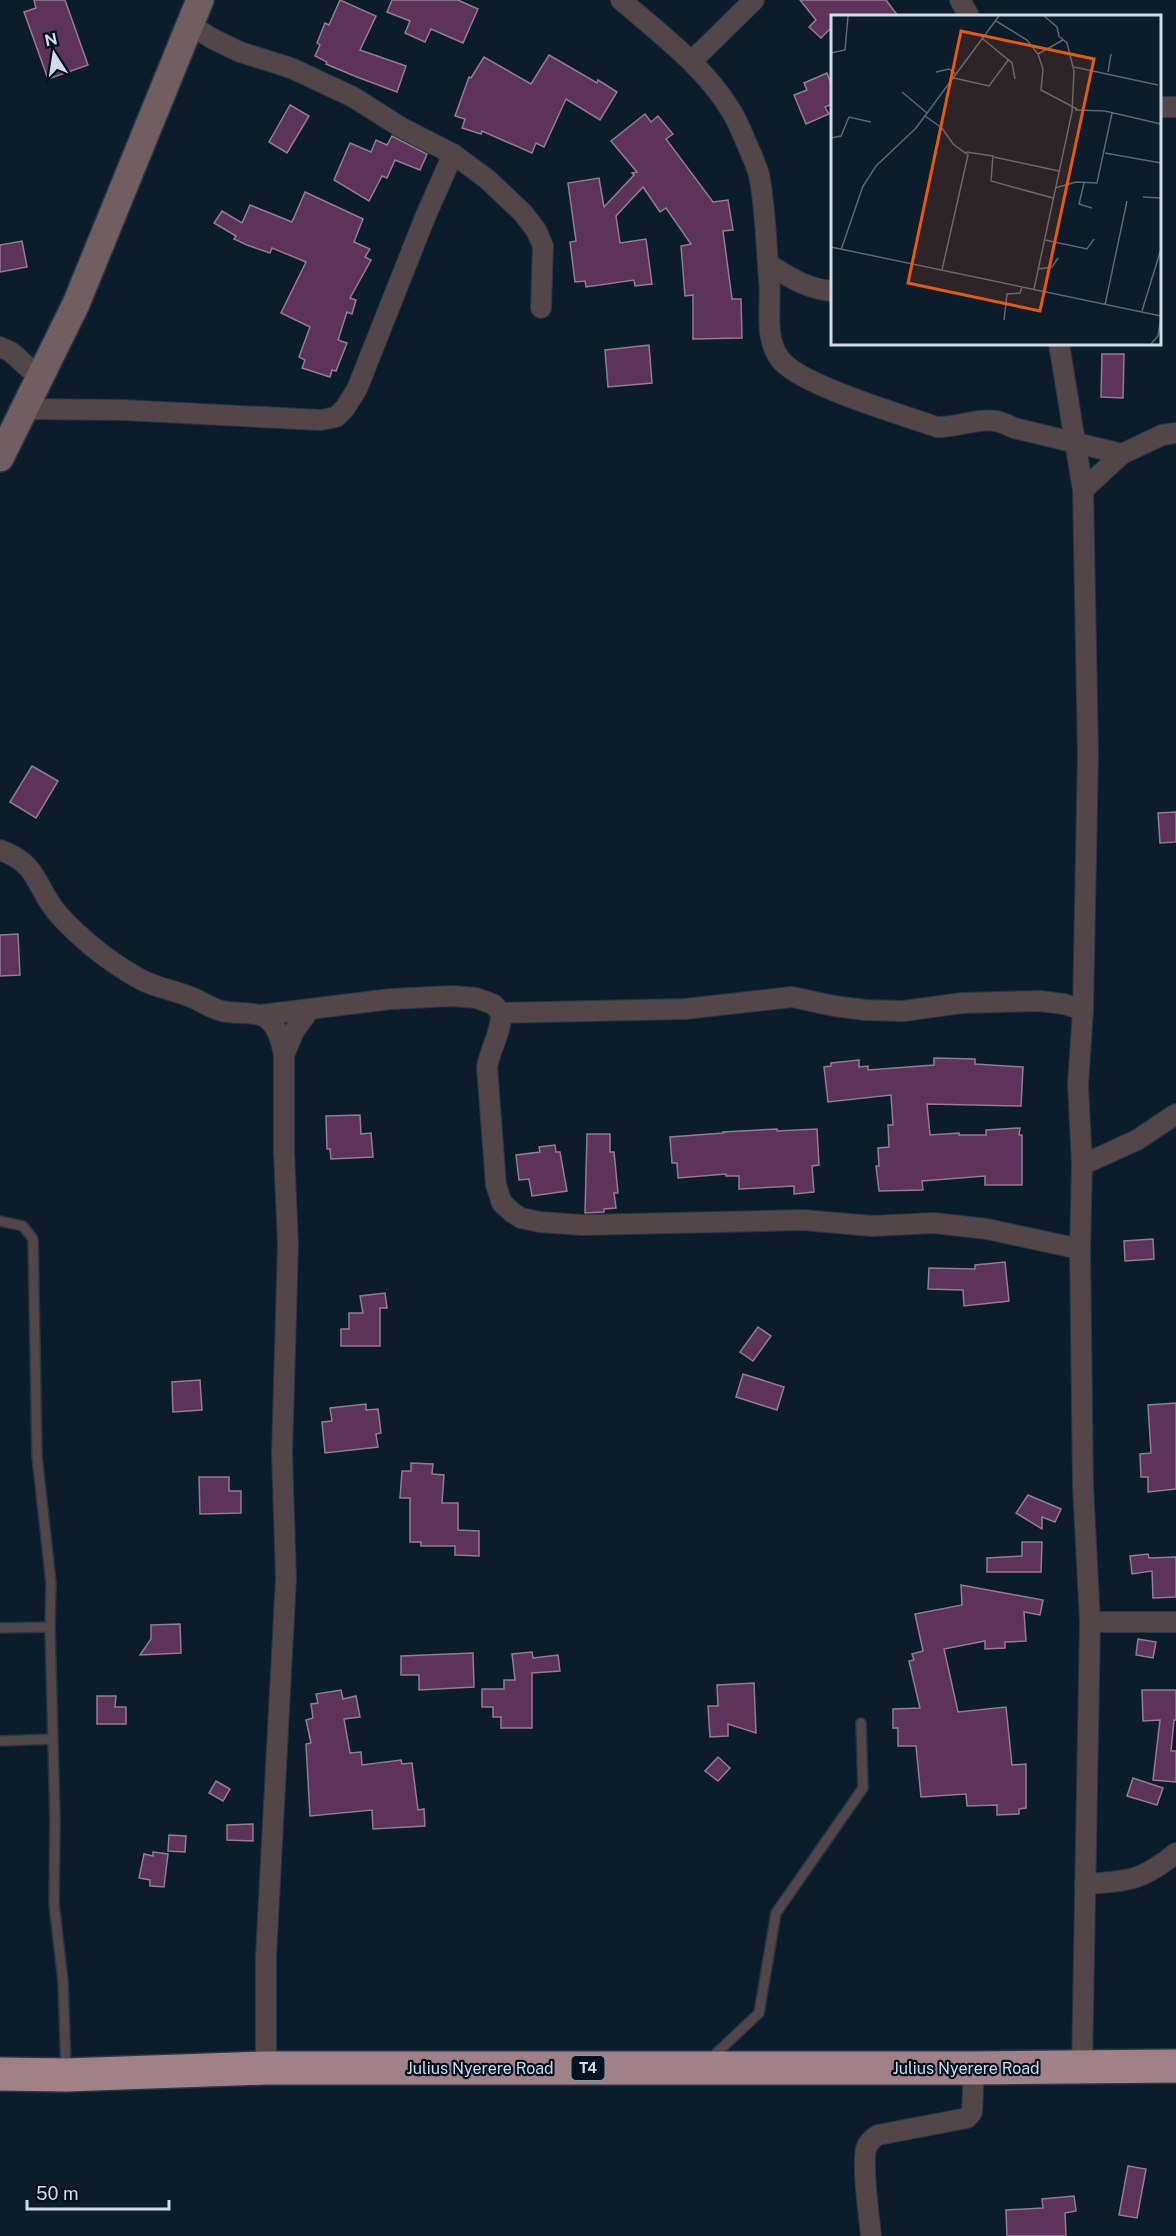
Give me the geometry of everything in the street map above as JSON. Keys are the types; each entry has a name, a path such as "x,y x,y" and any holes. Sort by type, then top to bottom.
{"highway":[{"name":"Julius Nyerere Road","path":"0,2074 66,2075 266,2068 1176,2066"}],"main road":[{"path":"0,458 26,409 104,240 195,12"}],"street":[{"path":"621,0 692,61 730,109 752,157 762,193 768,264 770,331 774,350 781,361 810,380 839,393 937,427 947,428 987,420 997,421 1014,428 1122,454"},
{"path":"692,61 754,0"},
{"path":"960,0 968,15"},
{"path":"195,12 213,39 240,52 291,68 353,97 402,128 453,154 487,179 523,213 536,230 543,246 542,308"},
{"path":"26,409 123,410 276,419 321,420 336,417 345,408 357,388 426,215 453,154"},
{"path":"768,264 799,283 831,291"},
{"path":"1059,345 1083,490 1088,754 1083,1010 1078,1085 1082,1165 1080,1249 1083,1486 1090,1622 1082,2067"},
{"path":"0,347 11,352 40,378"},
{"path":"1083,490 1122,454 1162,435 1176,433"},
{"path":"0,850 15,855 29,867 58,914 76,932 136,977 151,985 194,998 219,1010 237,1014 261,1015 391,999 452,996 476,998 493,1004 501,1013 502,1022 489,1054 487,1067 493,1152 499,1197 506,1207 521,1218 540,1222 582,1225 802,1221 872,1226 934,1223 987,1229 1080,1249"},
{"path":"501,1013 685,1009 792,997 865,1010 904,1011 962,1003 1040,1001 1064,1004 1083,1010"},
{"path":"266,2068 266,1956 279,1674 286,1578 282,1454 288,1244 284,1152 285,1055 294,1031 309,1010"},
{"path":"261,1015 276,1030 285,1055"},
{"path":"1082,1165 1137,1140 1176,1114"},
{"path":"1090,1622 1176,1622"},
{"path":"1085,1884 1139,1877 1155,1869 1176,1853"},
{"path":"871,2236 866,2148 871,2139 878,2135 967,2118 972,2112 974,2068"}],"lane":[{"path":"0,1221 22,1226 33,1239 37,1456 51,1583 52,1739 56,1820 54,1904 63,1981 66,2075"},
{"path":"0,1628 50,1627"},
{"path":"701,2068 759,2013 776,1913 863,1788 861,1723"},
{"path":"0,1741 52,1739"}],"building":[{"path":"34,0 65,0 88,65 48,79 24,12 36,8"},
{"path":"340,0 376,16 360,50 406,66 397,92 326,64 327,62 315,56 320,45 317,43 325,23 329,25"},
{"path":"392,0 458,0 478,9 463,43 431,29 425,42 405,33 410,21 387,12"},
{"path":"800,0 886,0 897,15 831,15 831,28 821,38 809,27 816,20"},
{"path":"549,55 617,92 600,120 566,99 544,147 536,143 532,153 482,131 481,134 462,128 465,119 455,116 469,77 471,78 484,57 531,84"},
{"path":"827,73 831,83 831,104 825,107 829,114 806,124 794,95 807,90 804,83"},
{"path":"290,105 309,116 287,153 269,142"},
{"path":"645,114 651,122 658,116 673,134 666,139 713,202 728,200 733,230 723,231 732,299 741,299 742,338 693,339 693,295 685,296 681,246 691,244 666,208 660,212 643,187 616,216 620,243 646,239 652,284 635,286 634,280 586,287 585,281 575,282 570,242 576,241 568,183 599,178 604,207 634,175 632,173 637,172 611,141"},
{"path":"392,136 427,154 420,170 395,160 387,178 382,176 369,201 334,180 350,143 371,152 376,140 387,145"},
{"path":"305,192 363,219 354,242 370,249 365,257 371,260 350,298 356,300 352,314 347,312 338,340 347,343 336,371 332,370 330,377 302,368 305,360 299,357 310,327 281,313 306,262 272,248 270,253 247,245 234,239 236,236 214,223 222,211 242,223 250,205 292,222"},
{"path":"22,241 27,267 0,272 0,245"},
{"path":"649,345 652,383 608,387 605,350"},
{"path":"1102,354 1124,354 1123,398 1101,397"},
{"path":"32,766 58,781 36,818 10,802"},
{"path":"1176,812 1176,842 1160,843 1158,813"},
{"path":"18,934 20,975 0,976 0,935"},
{"path":"934,1058 975,1059 975,1064 1023,1067 1021,1106 927,1104 930,1135 959,1133 959,1135 986,1135 986,1130 1020,1128 1022,1185 985,1185 985,1176 922,1181 923,1190 879,1191 876,1166 879,1166 878,1148 889,1147 888,1125 893,1125 891,1095 828,1102 824,1067 831,1066 831,1063 859,1060 859,1067 868,1066 868,1070 934,1065"},
{"path":"360,1115 361,1134 371,1133 373,1157 331,1159 330,1149 327,1149 326,1116"},
{"path":"777,1129 777,1131 817,1129 819,1165 812,1166 814,1192 794,1194 794,1186 739,1189 739,1176 726,1176 726,1174 678,1178 677,1163 672,1163 670,1137"},
{"path":"587,1134 610,1134 610,1152 614,1152 618,1193 614,1193 616,1208 604,1209 604,1212 585,1213"},
{"path":"555,1145 556,1152 560,1152 567,1191 532,1196 529,1179 519,1180 516,1155 540,1152 539,1147"},
{"path":"1153,1239 1154,1259 1125,1261 1124,1241"},
{"path":"1005,1262 1009,1301 964,1306 963,1290 928,1289 929,1268 975,1269 975,1265"},
{"path":"385,1293 387,1308 380,1308 380,1346 341,1346 341,1329 349,1329 349,1313 363,1313 360,1296"},
{"path":"758,1327 771,1336 753,1361 740,1352"},
{"path":"743,1374 784,1387 777,1410 736,1397"},
{"path":"200,1380 202,1410 173,1412 172,1382"},
{"path":"1176,1403 1176,1489 1148,1492 1148,1477 1141,1477 1140,1454 1151,1453 1148,1405"},
{"path":"366,1404 366,1410 378,1409 381,1433 376,1434 378,1447 325,1453 322,1422 332,1421 330,1408"},
{"path":"411,1463 433,1464 432,1474 444,1475 442,1503 458,1503 458,1530 479,1531 479,1556 455,1555 455,1546 421,1546 421,1542 410,1542 410,1498 400,1498 402,1471 411,1471"},
{"path":"199,1477 229,1477 229,1491 241,1491 241,1513 200,1514"},
{"path":"1028,1495 1061,1509 1055,1522 1042,1517 1042,1529 1016,1513"},
{"path":"1022,1542 1042,1542 1041,1572 987,1572 987,1558 1022,1556"},
{"path":"1148,1554 1149,1558 1176,1557 1176,1597 1153,1598 1152,1571 1132,1574 1130,1556"},
{"path":"961,1585 1043,1600 1040,1615 1024,1612 1026,1641 1005,1642 1005,1648 985,1649 985,1641 944,1649 958,1712 1006,1707 1012,1765 1026,1764 1026,1808 1019,1809 1019,1814 997,1815 997,1805 967,1806 966,1794 921,1797 916,1746 898,1746 898,1728 893,1728 893,1709 920,1708 909,1661 914,1660 912,1654 923,1651 915,1614 962,1605"},
{"path":"180,1624 181,1653 140,1655 151,1639 151,1625"},
{"path":"1138,1639 1156,1642 1153,1658 1136,1655"},
{"path":"532,1652 533,1658 558,1655 560,1671 532,1673 532,1728 501,1728 501,1717 493,1717 493,1707 482,1707 482,1689 504,1689 504,1680 515,1680 512,1654"},
{"path":"473,1653 474,1687 419,1690 419,1675 401,1675 401,1656"},
{"path":"754,1683 756,1733 728,1724 728,1736 710,1737 708,1706 718,1706 717,1685"},
{"path":"341,1690 343,1699 356,1696 360,1717 344,1719 350,1753 361,1752 362,1765 401,1760 402,1764 412,1763 418,1810 424,1809 425,1826 373,1829 372,1810 310,1816 306,1744 311,1743 306,1720 313,1718 311,1704 318,1703 316,1694"},
{"path":"1142,1690 1176,1690 1176,1720 1174,1720 1171,1751 1176,1751 1176,1782 1153,1780 1160,1720 1143,1721"},
{"path":"97,1696 116,1696 115,1707 126,1707 126,1724 97,1724"},
{"path":"718,1757 730,1768 718,1781 705,1771"},
{"path":"1133,1778 1163,1788 1157,1805 1127,1796"},
{"path":"216,1781 230,1789 223,1801 209,1793"},
{"path":"253,1824 253,1841 227,1840 227,1825"},
{"path":"169,1835 186,1836 185,1852 168,1851"},
{"path":"153,1852 168,1854 164,1887 150,1886 150,1880 139,1878 144,1854 153,1856"},
{"path":"1128,2166 1146,2169 1137,2218 1119,2215"},
{"path":"1074,2196 1076,2211 1065,2213 1066,2236 1007,2236 1006,2210 1043,2208 1042,2199"}]}
